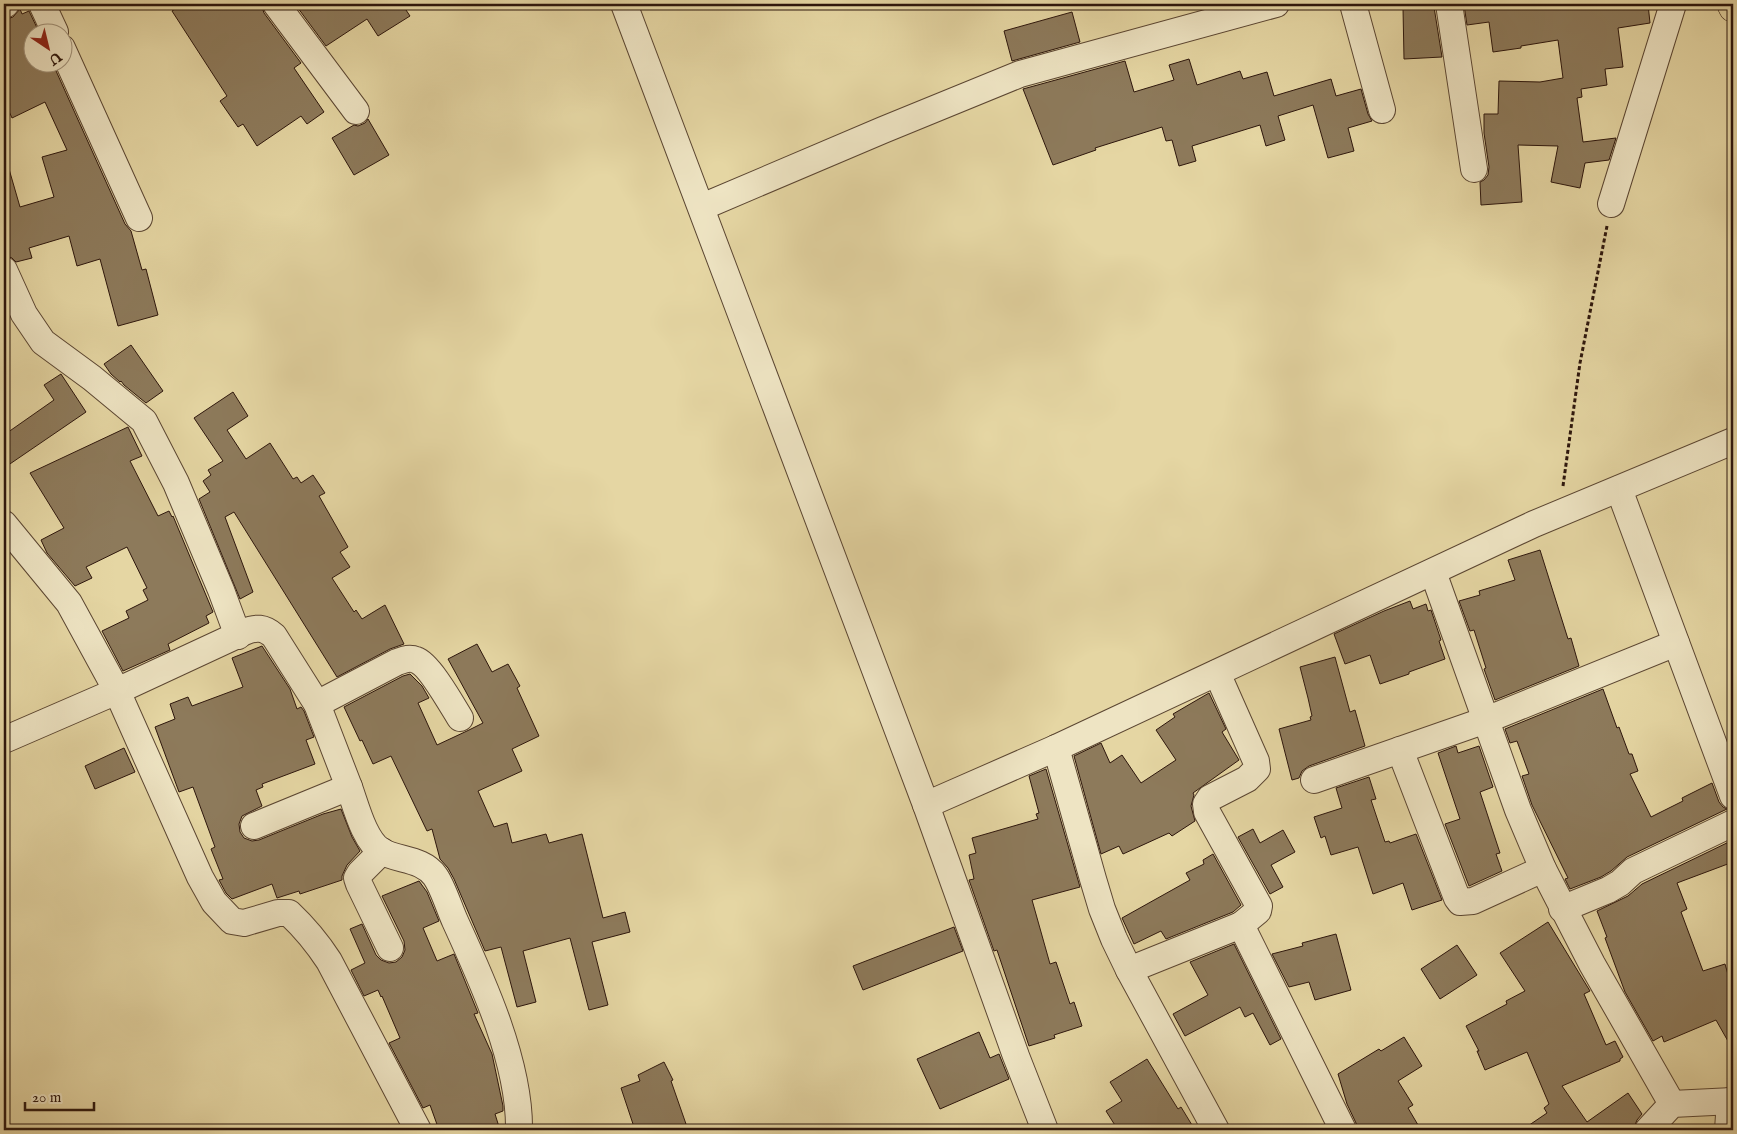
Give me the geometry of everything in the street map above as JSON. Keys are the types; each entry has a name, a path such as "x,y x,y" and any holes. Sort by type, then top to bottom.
{"main road":[{"path":"1731,4 1733,8"}],"street":[{"path":"42,4 50,22"},
{"path":"276,4 356,112"},
{"path":"624,4 926,805 1016,1056 1046,1130"},
{"path":"702,207 1013,76 1276,4"},
{"path":"1353,4 1382,110"},
{"path":"1449,4 1474,168"},
{"path":"1612,204 1673,4"},
{"path":"72,70 139,218"},
{"path":"4,270 24,314 43,342 92,378 144,421 176,483 221,590 238,636"},
{"path":"926,805 1056,748 1560,514 1733,441"},
{"path":"1619,489 1733,796"},
{"path":"4,524 69,603 117,691 200,877 214,902 232,921 244,924 278,913 289,913 310,934 329,961 418,1130"},
{"path":"1433,572 1518,810 1543,869 1592,964 1672,1104"},
{"path":"4,740 252,629 259,628 269,632 279,642 317,704 360,818 372,843 382,851 420,863 435,876 472,956 497,1023 514,1083 520,1117 519,1130"},
{"path":"1314,780 1486,720 1676,643"},
{"path":"317,704 396,662 409,658 418,660 427,669 460,718"},
{"path":"1129,970 1241,925 1258,911 1259,906 1207,812 1206,804 1210,798 1248,780 1257,769 1256,761 1217,673"},
{"path":"1056,748 1102,909 1129,970 1216,1130"},
{"path":"1400,750 1460,902 1473,901 1543,869"},
{"path":"254,826 349,788"},
{"path":"1562,909 1620,884 1633,871 1733,823"},
{"path":"382,851 357,878 390,948"},
{"path":"1241,925 1343,1130"},
{"path":"1648,1130 1672,1104 1732,1101 1728,1130"}],"path":[{"path":"1560,514 1580,363 1612,204"}],"building":[{"path":"183,4 261,4 264,13 301,63 294,68 324,112 307,124 301,116 257,146 243,124 238,127 220,101 227,96 172,11"},
{"path":"295,4 402,4 410,16 378,36 367,19 326,46"},
{"path":"1648,4 1650,23 1618,28 1623,67 1605,69 1607,85 1581,89 1582,97 1577,98 1583,142 1616,138 1609,160 1585,163 1580,188 1551,182 1558,146 1518,145 1522,202 1481,205 1480,182 1488,175 1489,167 1484,133 1484,114 1498,114 1499,81 1540,82 1563,78 1558,40 1493,52 1489,22 1467,25 1464,5"},
{"path":"1434,7 1442,57 1404,59 1403,8"},
{"path":"20,9 22,14 29,11 34,22 22,22 22,72 57,72 125,224 131,231 142,270 146,269 158,315 118,326 100,259 77,266 69,236 29,248 32,258 16,262 4,255 4,170 9,169 20,207 54,197 42,157 67,150 45,102 12,118 4,100 4,20 13,17"},
{"path":"1072,12 1080,42 1012,61 1004,31"},
{"path":"1189,59 1197,85 1240,71 1243,79 1267,72 1274,96 1331,79 1336,96 1361,89 1368,114 1372,121 1348,128 1354,151 1328,158 1313,105 1278,116 1285,140 1266,146 1260,125 1192,146 1196,161 1179,166 1172,140 1166,141 1162,127 1095,148 1096,150 1053,165 1023,89 1125,61 1134,92 1174,80 1169,65"},
{"path":"368,119 389,155 354,175 332,138 354,125 358,126 365,123"},
{"path":"131,345 163,391 146,403 111,374 104,364"},
{"path":"61,374 86,412 4,468 4,435 54,400 44,385"},
{"path":"233,392 248,416 227,430 246,459 270,443 293,479 297,477 301,483 313,475 325,493 319,496 348,547 340,552 350,567 332,578 354,612 356,610 362,619 385,605 404,644 390,649 337,677 234,512 225,517 253,592 240,599 199,499 210,492 203,481 211,475 208,470 223,461 194,418"},
{"path":"128,427 142,456 130,461 158,516 169,511 173,516 213,612 206,616 209,623 168,644 170,650 123,671 102,631 129,618 126,611 148,600 143,590 147,588 127,547 86,567 92,578 75,586 47,553 41,540 64,528 30,473"},
{"path":"1540,550 1568,639 1571,638 1579,666 1495,700 1484,669 1486,668 1474,630 1470,631 1459,601 1480,595 1479,591 1515,580 1508,560"},
{"path":"1410,601 1413,609 1426,604 1428,611 1431,610 1445,659 1380,684 1370,655 1345,664 1334,634"},
{"path":"477,644 492,672 508,664 520,686 517,688 539,736 512,749 522,771 478,791 494,827 507,823 512,843 546,834 549,843 582,834 603,918 625,912 630,932 592,942 608,1005 589,1010 570,938 523,951 536,1002 517,1007 501,947 485,951 454,879 440,859 432,829 427,831 391,756 373,764 344,707 410,674 422,686 429,698 418,703 437,745 467,731 483,723 448,659"},
{"path":"262,646 290,689 297,709 301,707 304,711 314,737 306,740 315,764 262,784 263,787 256,790 262,806 242,816 239,824 240,832 244,838 252,841 259,840 323,814 341,809 352,837 360,851 347,865 342,880 300,894 299,891 277,898 272,884 232,899 226,893 219,880 223,879 211,849 215,847 193,787 179,792 155,727 175,719 170,704 188,697 192,706 243,687 232,658"},
{"path":"1335,657 1350,712 1355,710 1365,746 1309,766 1302,771 1299,778 1292,780 1279,729 1311,720 1310,717 1312,716 1300,667"},
{"path":"1603,689 1617,728 1619,727 1629,754 1632,754 1638,771 1630,774 1651,817 1683,801 1682,798 1712,783 1719,802 1727,809 1627,857 1601,877 1570,889 1565,879 1568,878 1532,805 1522,776 1529,774 1517,741 1510,743 1505,729"},
{"path":"1209,693 1226,729 1222,732 1239,760 1193,793 1191,806 1195,821 1172,836 1169,833 1123,854 1119,846 1101,854 1074,756 1101,743 1110,763 1122,755 1141,783 1176,760 1156,730 1175,717 1173,714"},
{"path":"1456,746 1458,753 1479,746 1493,787 1480,792 1500,853 1496,854 1502,871 1469,886 1445,824 1460,819 1438,753"},
{"path":"124,748 135,772 95,789 85,766"},
{"path":"1046,769 1080,887 1032,900 1050,964 1056,962 1070,1004 1074,1002 1082,1026 1054,1035 1055,1038 1029,1046 997,950 994,951 969,880 974,879 969,855 976,853 972,838 1038,819 1036,814 1039,813 1029,776"},
{"path":"1369,777 1376,799 1371,800 1385,842 1389,841 1390,843 1416,834 1442,900 1412,910 1403,883 1373,894 1358,847 1331,855 1325,836 1321,838 1314,817 1342,808 1336,788"},
{"path":"1253,829 1260,843 1283,830 1295,852 1271,865 1283,887 1270,894 1238,837"},
{"path":"1733,840 1733,862 1677,883 1687,909 1681,912 1703,971 1725,964 1733,992 1733,1050 1716,1020 1664,1042 1662,1036 1653,1041 1625,992 1597,911 1628,896 1642,884"},
{"path":"1213,854 1241,905 1233,912 1166,939 1161,931 1134,944 1122,918 1190,880 1186,873 1204,864 1203,860"},
{"path":"419,881 427,892 439,921 423,928 437,961 454,954 478,1013 474,1014 492,1054 503,1106 503,1111 495,1114 500,1130 439,1130 430,1105 423,1108 389,1043 400,1038 382,996 378,990 364,996 351,970 365,963 350,929 362,924 376,955 381,960 389,963 396,962 402,957 405,950 404,941 382,896"},
{"path":"1548,922 1590,991 1584,994 1606,1045 1615,1041 1623,1057 1620,1061 1562,1086 1587,1122 1628,1093 1642,1114 1633,1130 1522,1130 1547,1113 1544,1108 1549,1104 1527,1052 1485,1070 1477,1051 1479,1051 1466,1026 1507,1004 1506,1001 1525,991 1500,953"},
{"path":"954,927 963,951 863,990 853,966"},
{"path":"1336,934 1351,990 1315,1000 1309,982 1289,987 1272,954 1303,946 1302,943"},
{"path":"1234,944 1281,1039 1270,1045 1253,1013 1245,1017 1240,1007 1185,1036 1173,1014 1208,995 1190,962"},
{"path":"1457,945 1477,975 1440,999 1421,969"},
{"path":"979,1032 990,1058 999,1054 1009,1079 940,1109 917,1059"},
{"path":"1404,1037 1422,1066 1398,1081 1413,1105 1408,1108 1421,1130 1358,1130 1347,1104 1338,1074 1379,1049 1381,1051"},
{"path":"1147,1059 1178,1109 1181,1107 1195,1130 1118,1130 1106,1111 1122,1101 1110,1082"},
{"path":"664,1062 673,1080 671,1081 686,1124 669,1130 635,1130 621,1088 640,1081 638,1075"}]}
